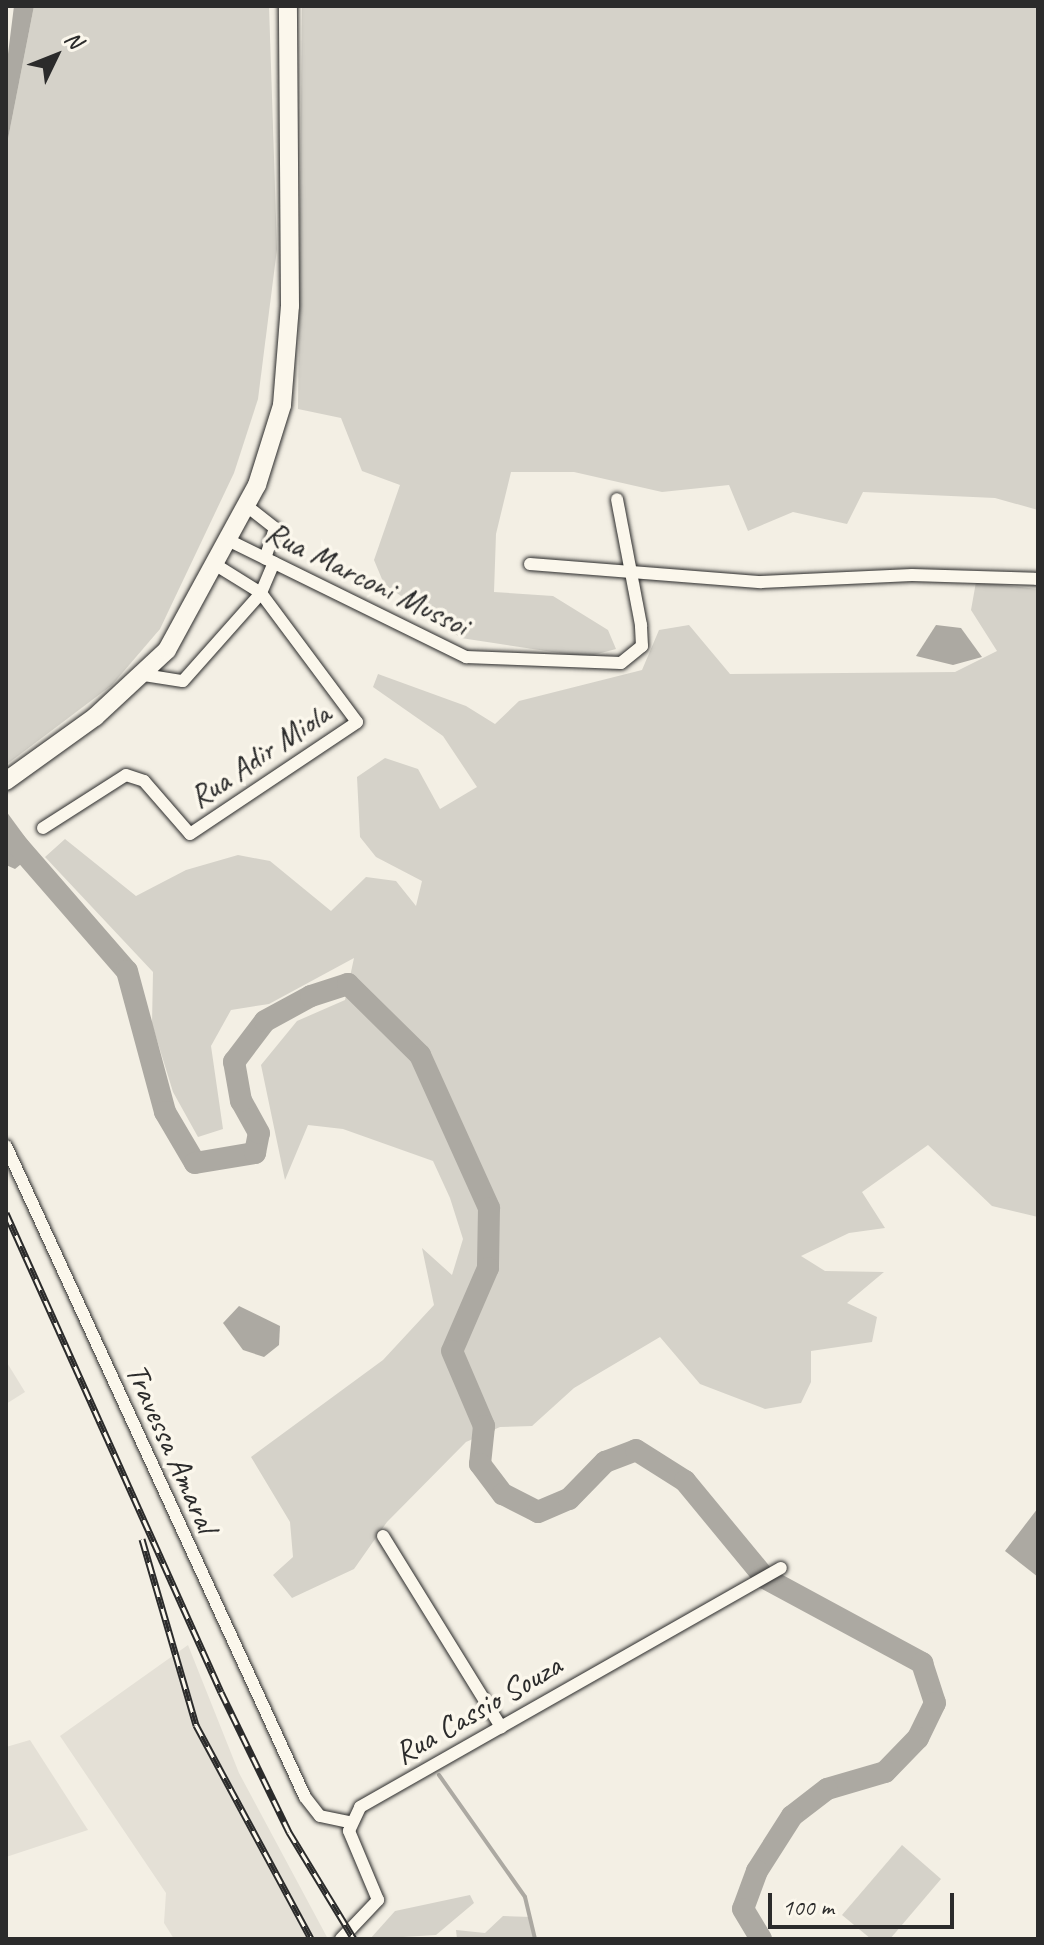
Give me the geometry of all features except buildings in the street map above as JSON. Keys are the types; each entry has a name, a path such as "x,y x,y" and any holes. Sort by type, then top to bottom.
{"highway":[{"path":"6,781 43,756 144,675 219,567 248,507 282,405 290,306 288,6"}],"street":[{"name":"Rua Marconi Mussoi","path":"232,542 466,657 519,665 632,659 642,646 617,499"},
{"path":"144,675 183,681 261,593 275,528 248,507"},
{"path":"530,564 631,577 666,570 761,582 1038,579"},
{"path":"219,567 261,593"},
{"name":"Rua Adir Miola","path":"43,828 126,775 144,781 190,834 357,722 261,593"},
{"name":"Travessa Amaral","path":"6,1146 312,1809 349,1822"},
{"path":"383,1536 501,1727"},
{"name":"Rua Cassio Souza","path":"349,1822 360,1807 781,1568"},
{"path":"345,1935 378,1900 349,1822"}],"shaded area":[{"path":"14,6 34,6 6,149 6,70"},
{"path":"34,6 269,6 277,249 258,399 234,473 160,629 112,685 6,765 6,149"},
{"path":"302,6 1038,6 1038,510 995,498 863,492 847,524 793,512 748,531 729,485 662,492 574,472 511,472 496,534 494,592 553,596 608,630 616,649 586,657 461,638 384,584 374,560 400,485 362,471 341,418 298,409"},
{"path":"976,582 1038,589 1038,1217 992,1206 928,1145 862,1192 885,1228 849,1233 801,1256 825,1271 884,1272 847,1303 877,1317 872,1342 811,1351 811,1382 801,1403 765,1409 700,1384 660,1337 574,1388 532,1426 500,1427 466,1442 387,1522 354,1569 292,1598 273,1575 293,1557 290,1522 251,1457 383,1360 434,1305 422,1248 452,1275 463,1239 450,1198 433,1161 343,1129 308,1125 285,1180 261,1065 297,1021 345,1000 354,958 269,1004 231,1010 211,1046 223,1129 198,1137 173,1092 152,1024 153,972 45,857 65,839 136,896 186,870 238,855 270,861 331,911 366,877 396,881 416,906 422,881 376,857 360,837 357,777 385,758 418,769 440,809 477,787 443,736 373,687 378,674 466,706 495,724 519,701 642,670 659,630 689,625 730,674 955,672 997,651 971,610"},
{"path":"936,625 961,628 982,657 953,665 916,656"},
{"path":"6,811 36,852 15,869 6,865"},
{"path":"239,1306 280,1326 279,1345 264,1357 243,1350 223,1323"},
{"path":"6,1361 25,1392 6,1404"},
{"path":"1038,1508 1038,1577 1005,1551"},
{"path":"188,1645 239,1773 328,1939 174,1939 164,1923 166,1893 60,1736"},
{"path":"30,1740 88,1830 6,1857 6,1747"},
{"path":"902,1845 941,1879 890,1939 871,1939 842,1915"},
{"path":"470,1895 474,1903 436,1935 370,1939 395,1911"},
{"path":"503,1916 531,1917 533,1939 457,1939 456,1930 485,1933"}],"waterway":[{"path":"6,832 127,971 165,1112 195,1163 255,1153 259,1133 241,1101 234,1062 265,1021 311,996 348,984 420,1055 489,1208 488,1268 452,1351 484,1426 480,1464 503,1494 538,1512 569,1499 605,1462 636,1450 685,1481 765,1578 922,1663 935,1703 918,1738 885,1772 827,1789 792,1816 757,1871 743,1909 761,1939"},
{"path":"439,1775 525,1897 535,1939"}],"railway":[{"path":"6,1213 221,1692 289,1832 354,1939"},
{"path":"142,1539 196,1725 311,1939"}]}
